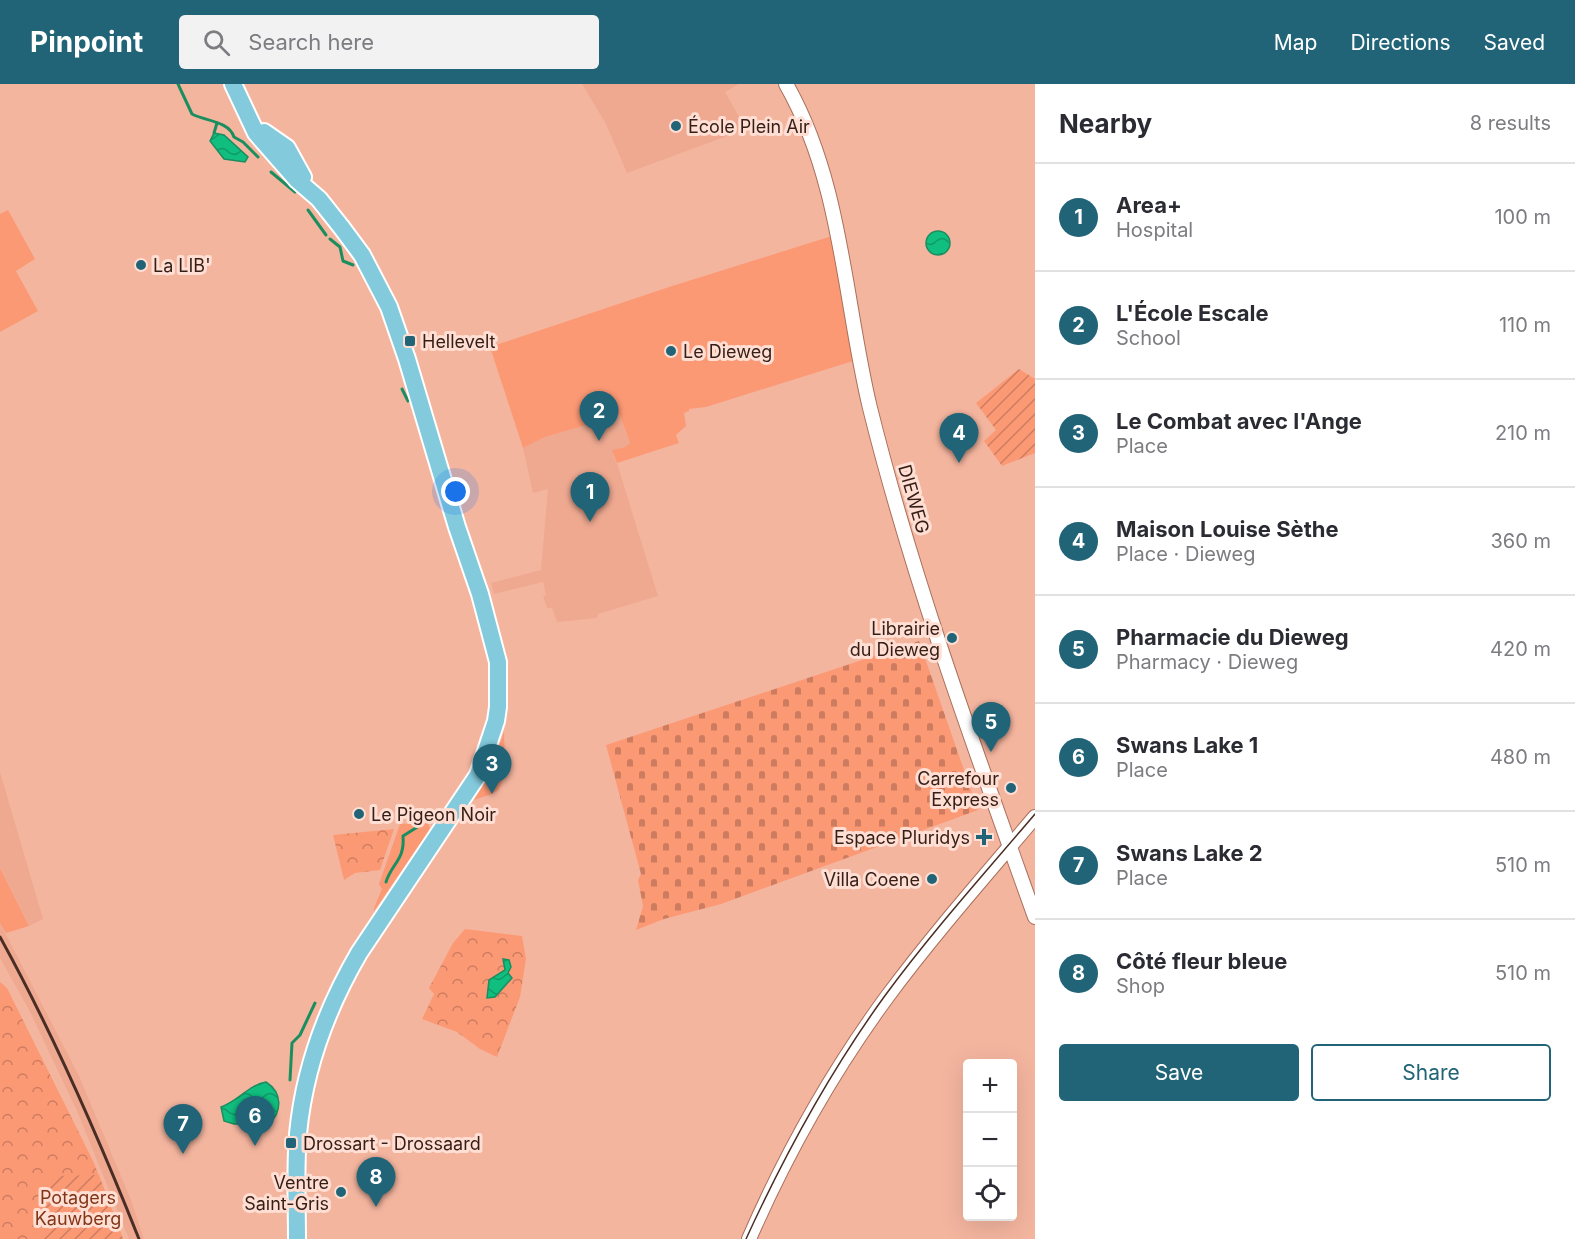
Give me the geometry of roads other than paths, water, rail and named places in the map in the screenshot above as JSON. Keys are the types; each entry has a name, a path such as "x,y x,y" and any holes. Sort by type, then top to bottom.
{"main road":[{"path":"233,84 252,123 287,148 308,189 362,255 381,289 394,318 457,527 480,594 498,662 496,720 478,774 359,953 317,1043 305,1088 298,1134 297,1239"}],"street":[{"name":"DIEWEG","path":"786,84 796,103 821,170 843,258 860,362 870,407 898,510 937,639 1035,917"},
{"path":"749,1239 799,1136 858,1039 908,969 1035,817"}],"water":[{"path":"214,133 224,135 248,157 245,162 224,159 210,141"},
{"path":"938,231 947,234 950,243 947,252 938,255 929,252 926,243 929,234"},
{"path":"503,959 509,960 511,967 508,973 512,978 495,997 487,998 489,980 505,970"},
{"path":"266,1082 272,1086 279,1103 276,1114 269,1124 234,1124 224,1121 221,1107 254,1086"}],"waterway":[{"path":"178,84 192,114 227,128 258,157"},
{"path":"214,133 217,123"},
{"path":"271,172 295,192"},
{"path":"308,210 326,235"},
{"path":"330,239 340,247 343,261 353,265"},
{"path":"402,389 408,401"},
{"path":"386,882 402,851 403,836 419,826"},
{"path":"290,1080 292,1043 300,1035 315,1003"}],"tram line":[{"path":"746,1239 809,1115 864,1026 920,950 1035,814"}],"railway":[{"path":"0,937 39,1011 74,1086 139,1239"}],"place":[{"name":"École Plein Air","path":"676,126"},
{"name":"La LIB'","path":"141,265"},
{"name":"Hellevelt","path":"410,341"},
{"name":"Le Dieweg","path":"671,351"},
{"name":"L'École Escale","path":"599,441"},
{"name":"Maison Louise Sèthe","path":"959,463"},
{"name":"Area+","path":"590,522"},
{"name":"Librairie du Dieweg","path":"952,638"},
{"name":"Pharmacie du Dieweg","path":"991,752"},
{"name":"Carrefour Express","path":"1011,788"},
{"name":"Le Combat avec l'Ange","path":"492,794"},
{"name":"Le Pigeon Noir","path":"359,814"},
{"name":"Espace Pluridys","path":"984,837"},
{"name":"Villa Coene","path":"932,879"},
{"name":"Drossart - Drossaard","path":"291,1143"},
{"name":"Swans Lake 1","path":"255,1146"},
{"name":"Swans Lake 2","path":"183,1154"},
{"name":"Ventre Saint-Gris","path":"341,1192"},
{"name":"Côté fleur bleue","path":"376,1207"}],"park label":[{"name":"Potagers Kauwberg","path":"78,1207"}]}
